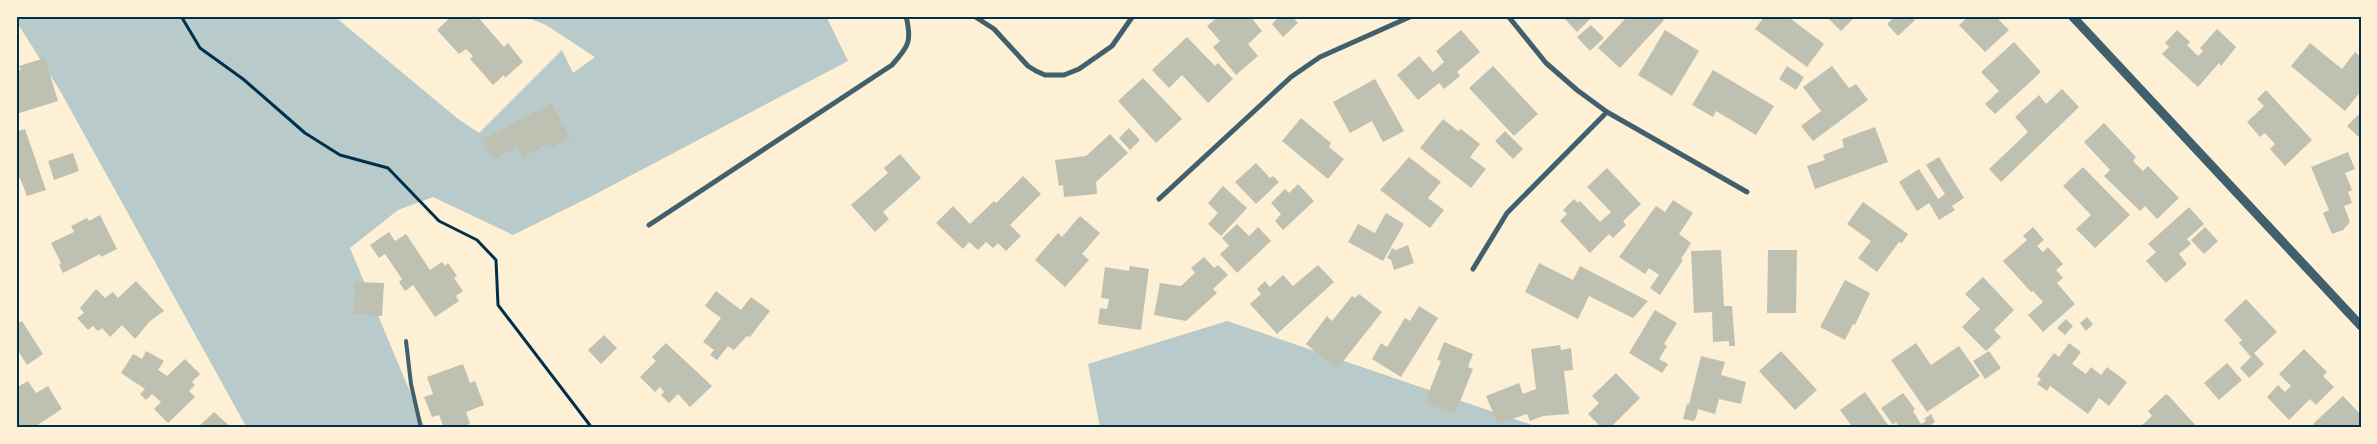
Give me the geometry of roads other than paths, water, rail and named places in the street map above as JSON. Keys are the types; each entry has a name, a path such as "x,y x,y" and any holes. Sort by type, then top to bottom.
{"street":[{"path":"650,225 892,64 902,54 909,41 910,34 906,16"},
{"path":"974,16 994,29 1028,66 1045,75 1064,75 1079,69 1112,46 1133,16"},
{"path":"1160,199 1291,77 1320,57 1412,16"},
{"path":"1508,16 1546,63 1577,90 1607,112 1747,192"},
{"path":"2072,16 2361,326"},
{"path":"1473,269 1507,214 1607,112"}],"lane":[{"path":"406,341 411,384 421,428"}]}
